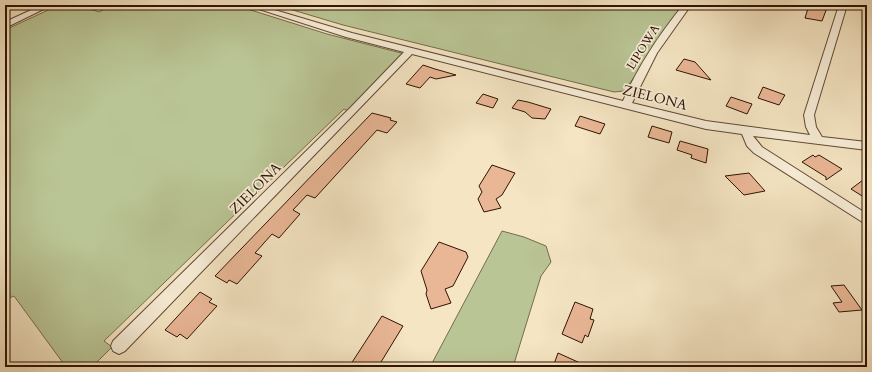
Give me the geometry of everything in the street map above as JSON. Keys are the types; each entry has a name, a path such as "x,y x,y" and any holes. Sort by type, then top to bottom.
{"street":[{"path":"5,25 48,5"},
{"name":"ZIELONA","path":"250,5 349,35 706,125 746,132 818,139 867,146"},
{"name":"LIPOWA","path":"626,105 636,83 672,24 687,5"},
{"path":"818,139 811,127 809,115 843,5"},
{"name":"ZIELONA","path":"119,346 355,109 411,50"},
{"path":"746,132 751,143 758,150 867,220"}],"green space":[{"path":"59,5 78,5 99,12 112,5 235,5 327,34 405,54 348,111 344,109 104,341 112,347 92,367 66,367 14,296 5,300 5,30"},
{"path":"276,5 687,5 624,91 614,92 343,25"},
{"path":"502,231 524,237 546,246 551,262 541,276 513,367 430,367"}],"building":[{"path":"809,5 828,5 822,21 805,18"},
{"path":"684,59 695,62 711,80 676,70"},
{"path":"423,65 456,75 436,79 430,77 420,88 406,84"},
{"path":"763,87 785,95 779,105 758,98"},
{"path":"483,94 498,99 493,108 476,103"},
{"path":"731,97 752,104 747,114 726,106"},
{"path":"518,100 551,109 545,119 532,118 525,112 512,108"},
{"path":"372,113 391,118 390,120 397,122 387,133 377,130 315,198 307,195 293,210 300,214 279,238 272,234 255,253 262,256 237,284 229,280 227,283 215,276"},
{"path":"580,116 605,124 600,134 575,126"},
{"path":"652,126 672,132 669,143 648,137"},
{"path":"680,141 708,149 706,163 691,158 692,155 677,150"},
{"path":"813,155 815,157 819,155 842,169 826,180 826,177 802,162"},
{"path":"492,165 515,173 502,195 496,199 501,208 484,212 478,199 482,192 479,186"},
{"path":"749,173 765,191 744,195 725,176"},
{"path":"867,177 867,199 851,189"},
{"path":"439,242 466,252 468,257 453,286 445,289 451,303 431,309 421,271"},
{"path":"844,285 862,310 839,312 833,303 842,302 831,286"},
{"path":"200,292 212,299 209,302 217,306 187,339 180,334 177,337 165,330"},
{"path":"575,302 593,309 590,319 594,320 588,337 585,335 582,343 562,334"},
{"path":"382,316 403,326 378,367 349,367"},
{"path":"558,353 589,367 553,367"}],"waterway":[{"path":"5,289 8,294"}]}
